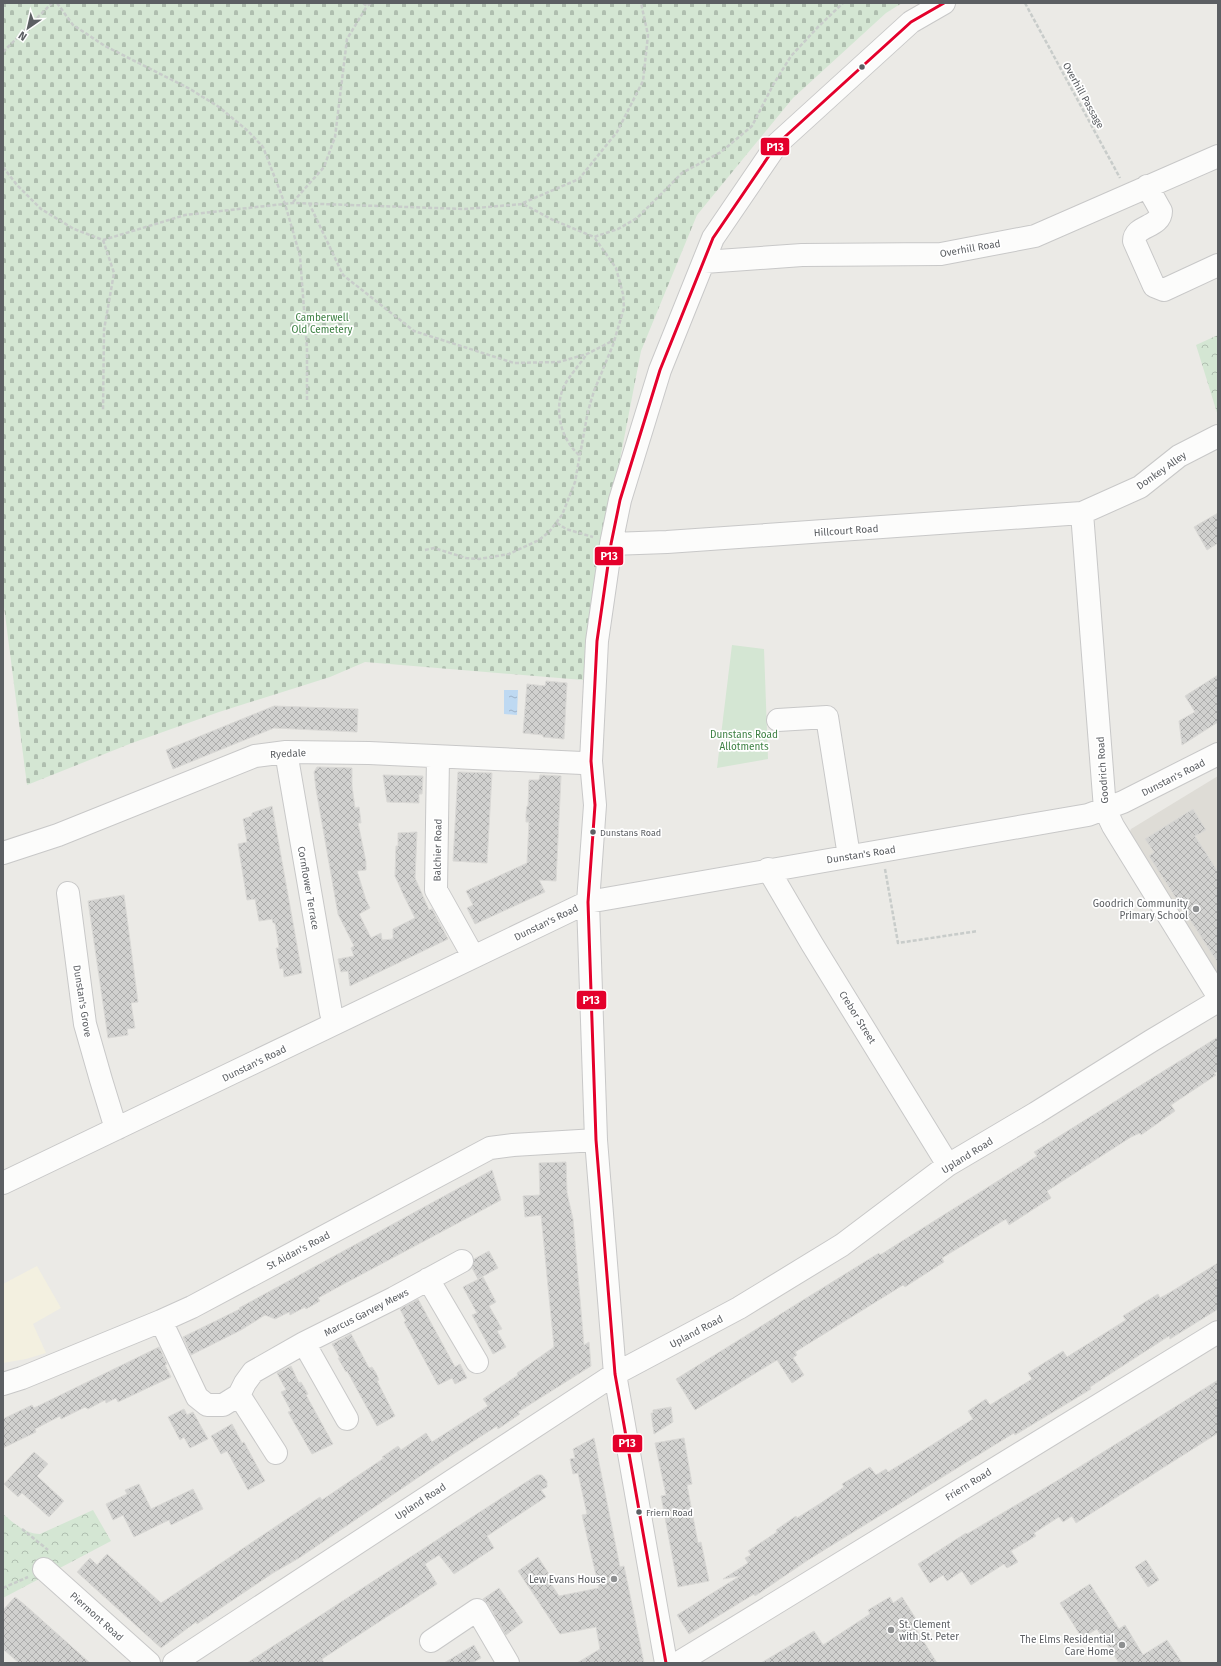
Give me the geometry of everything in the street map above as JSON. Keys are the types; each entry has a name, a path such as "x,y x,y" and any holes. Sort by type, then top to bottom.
{"street":[{"path":"666,1663 615,1374 596,1140 588,902 595,805 591,761 597,641 610,544 620,500 660,370 713,238 777,144 911,22 944,3"},
{"name":"Overhill Road","path":"704,262 802,255 941,254 1035,236 1218,156"},
{"path":"1138,191 1161,211 1161,216 1158,220 1136,233 1134,237 1134,241 1154,286 1164,290 1218,265"},
{"name":"Donkey Alley","path":"1082,513 1140,487 1179,456 1218,436"},
{"name":"Hillcourt Road","path":"610,544 682,541 1082,513"},
{"name":"Goodrich Road","path":"1082,513 1105,809 1113,826 1218,996"},
{"path":"778,720 827,717 849,856"},
{"name":"Ryedale","path":"3,853 58,835 256,756 286,752 369,753 582,763 591,761"},
{"name":"Cornflower Terrace","path":"286,752 331,1013 335,1023"},
{"name":"Dunstan's Road","path":"3,1183 472,956 588,902 768,869 1088,815 1123,802 1218,754"},
{"name":"Balchier Road","path":"438,757 436,890 472,956"},
{"name":"Crebor Street","path":"768,869 812,944 948,1165"},
{"name":"Dunstan's Grove","path":"68,893 85,1024 113,1119 118,1128"},
{"name":"Upland Road","path":"174,1663 615,1374 739,1308 842,1245 948,1165 1036,1113 1218,1001"},
{"name":"St Aidan's Road","path":"3,1384 22,1378 161,1322 192,1307 490,1148 513,1145 596,1140"},
{"name":"Marcus Garvey Mews","path":"239,1395 245,1382 253,1372 304,1343 462,1261"},
{"path":"428,1279 477,1362"},
{"path":"161,1322 197,1397 207,1405 223,1405 239,1395 276,1453"},
{"name":"Friern Road","path":"678,1663 1218,1332"},
{"path":"304,1343 347,1419"},
{"name":"Piermont Road","path":"44,1569 149,1663"},
{"path":"431,1641 477,1610 508,1663"}],"path":[{"path":"3,52 52,3"},
{"path":"57,3 73,25 105,46 196,93 219,107 248,130 263,147 285,204 300,256 307,350 306,402"},
{"path":"363,3 367,6"},
{"path":"293,203 324,167 335,137 347,38 367,6 371,3"},
{"path":"3,167 17,185 42,209 74,229 103,240 185,215 293,203 464,209 523,204 579,179 618,132 643,81 648,35 641,3"},
{"path":"594,237 618,228 637,218 682,173 721,152 752,126 773,85 791,56 842,3"},
{"name":"Overhill Passage","path":"1025,3 1138,191"},
{"path":"309,203 342,275 414,331 514,363 560,362 587,354 614,340"},
{"path":"425,550 434,548 466,558 479,559 495,557 522,549 539,540 557,523 571,493 577,472 588,411 624,308 623,294 616,268 594,237 553,220 523,204"},
{"path":"103,240 114,273 104,330 103,411"},
{"path":"580,455 573,449 561,427 560,405 561,395 566,384 587,354"},
{"path":"557,523 566,529 588,535 610,544"},
{"path":"881,851 898,943 978,931"},
{"path":"3,1588 44,1569"}],"shaded area":[{"name":"Goodrich Community Primary School","path":"1218,776 1218,983 1128,836 1131,829"},
{"path":"37,1266 61,1308 33,1324 46,1353 26,1359 3,1363 3,1284"}],"green space":[{"name":"Camberwell Old Cemetery","path":"3,3 902,3 886,13 793,98 697,215 641,351 616,480 583,680 365,662 330,677 219,712 132,743 27,785 3,599"},
{"path":"1218,335 1218,416 1196,345"},
{"name":"Dunstans Road Allotments","path":"732,645 764,649 768,759 717,768"},
{"path":"93,1510 111,1541 3,1598 3,1514 25,1530 35,1534 40,1534"}],"water":[{"path":"504,690 518,690 517,715 504,714"}],"building":[{"path":"1218,513 1218,543 1207,550 1194,527"},
{"path":"1218,675 1218,722 1182,745 1179,721 1195,712 1185,696"},
{"path":"546,681 567,683 564,739 523,733 527,684 545,686"},
{"path":"274,706 358,709 357,732 274,728 173,769 166,750"},
{"path":"317,767 352,768 352,786 355,808 359,807 361,823 358,823 366,862 366,870 357,871 370,908 359,914 371,938 381,933 382,940 393,939 393,929 415,918 395,876 398,833 417,832 415,878 429,910 432,909 448,939 350,986 348,971 341,972 338,959 354,956 351,948 354,946 338,914 316,789 314,772"},
{"path":"458,772 492,773 487,863 453,861"},
{"path":"383,775 423,776 422,794 419,794 419,803 387,802"},
{"path":"540,775 561,776 556,881 539,880 545,892 475,924 467,908 473,905 466,891 527,863 529,822 526,822 526,814 528,806 529,780 539,780"},
{"path":"272,806 302,973 284,977 283,968 280,969 276,948 279,948 275,923 273,923 272,919 259,921 255,899 247,900 238,844 247,842 243,819 252,816 252,813"},
{"path":"1193,809 1206,830 1195,836 1218,872 1218,963 1149,856 1154,852 1145,839"},
{"path":"124,895 138,1002 131,1003 135,1028 127,1029 128,1035 108,1038 88,901"},
{"path":"1218,1037 1218,1071 1214,1073 1216,1075 1171,1105 1175,1111 1141,1135 1140,1133 1131,1137 1047,1191 1051,1198 1009,1225 1006,1219 942,1258 944,1262 905,1287 903,1285 795,1352 797,1355 793,1358 804,1375 792,1383 777,1360 695,1410 676,1379 879,1253 880,1255 1020,1167 1037,1156 1034,1152"},
{"path":"566,1162 567,1193 573,1219 584,1345 589,1342 591,1366 518,1412 520,1414 498,1429 497,1426 447,1458 299,1558 273,1573 197,1624 196,1622 161,1648 77,1572 90,1558 97,1565 107,1554 161,1603 320,1497 322,1500 384,1458 382,1457 398,1446 401,1450 426,1433 432,1442 488,1406 483,1399 518,1375 517,1373 554,1347 541,1215 525,1217 523,1196 540,1195 539,1163"},
{"path":"492,1170 501,1200 318,1298 320,1301 306,1309 305,1307 290,1315 289,1312 275,1319 265,1315 241,1330 191,1355 183,1337 240,1309 239,1308"},
{"path":"489,1251 498,1268 478,1279 472,1268 474,1259"},
{"path":"1218,1263 1218,1309 1170,1339 1169,1336 1090,1387 1091,1389 1015,1435 1014,1433 808,1560 755,1596 754,1594 689,1634 677,1615 740,1576 723,1579 748,1563 745,1558 751,1555 748,1551 777,1532 776,1530 796,1516 797,1518 821,1503 844,1487 842,1484 870,1467 876,1475 886,1469 888,1472 973,1419 968,1411 986,1399 990,1405 1032,1379 1028,1373 1063,1351 1067,1357 1126,1320 1123,1316 1158,1294 1160,1298"},
{"path":"483,1277 496,1302 489,1306 502,1329 497,1331 506,1347 493,1354 472,1315 477,1313 463,1287"},
{"path":"418,1299 455,1367 460,1364 467,1378 455,1384 452,1378 438,1385 404,1322 406,1321 400,1309"},
{"path":"351,1334 369,1368 372,1367 376,1373 379,1380 377,1381 395,1416 377,1426 347,1371 346,1372 338,1358 340,1358 332,1344"},
{"path":"159,1347 171,1377 118,1402 116,1398 106,1403 105,1400 88,1409 85,1407 61,1419 60,1416 35,1429 36,1432 3,1448 3,1419 32,1405 34,1408"},
{"path":"291,1366 299,1383 301,1382 308,1394 306,1395 333,1444 312,1454 288,1412 291,1411 281,1392 286,1390 277,1373"},
{"path":"1218,1380 1218,1433 1076,1523 1072,1516 1063,1522 1059,1517 1034,1533 1036,1536 1011,1551 1018,1562 1007,1568 1004,1564 971,1585 962,1571 947,1581 943,1575 930,1583 918,1564 966,1533 967,1534 1065,1476"},
{"path":"671,1407 673,1422 654,1434 651,1413 653,1413 653,1410"},
{"path":"184,1409 187,1415 193,1412 208,1439 190,1448 184,1437 180,1440 168,1417"},
{"path":"232,1424 242,1443 244,1442 265,1481 248,1490 227,1451 221,1454 211,1436"},
{"name":"Lew Evans House","path":"594,1438 620,1567 624,1566 644,1663 577,1663 600,1649 596,1627 560,1634 518,1571 538,1557 549,1574 546,1576 559,1596 599,1588 582,1515 587,1514 578,1473 573,1474 570,1459 575,1458 573,1449"},
{"path":"684,1438 692,1484 687,1485 698,1543 701,1542 709,1581 678,1587 661,1496 666,1495 655,1443"},
{"path":"34,1452 48,1464 37,1476 64,1501 49,1517 22,1493 18,1497 4,1484"},
{"path":"537,1475 542,1475 547,1481 547,1487 541,1490 546,1497 487,1536 494,1548 454,1574 439,1555 425,1564 437,1584 322,1659 324,1663 247,1663"},
{"path":"139,1484 151,1509 193,1489 203,1509 171,1525 169,1520 134,1537 123,1515 113,1520 106,1504 127,1494 125,1490"},
{"path":"1146,1560 1159,1580 1148,1587 1135,1567"},
{"path":"1090,1584 1119,1629 1125,1625 1143,1655 1167,1640 1182,1663 1119,1663 1097,1629 1082,1638 1060,1603"},
{"path":"499,1588 523,1622 506,1635 488,1604 483,1599"},
{"path":"15,1597 90,1663 19,1663 3,1649 3,1610"},
{"path":"890,1597 893,1603 902,1597 916,1619 917,1624 914,1626 937,1663 761,1663 814,1631 823,1645 870,1614 868,1610"},
{"path":"474,1645 481,1658 472,1663 444,1663"}],"transit line":[{"name":"P13","path":"666,1663 615,1374 596,1140 588,902 595,805 591,761 597,641 611,544 620,500 660,370 713,238 777,144 911,22 944,3"}],"place":[{"name":"Dunstans Road","path":"593,832"},
{"name":"Goodrich Community Primary School","path":"1196,909"},
{"name":"Friern Road","path":"639,1512"},
{"name":"Lew Evans House","path":"614,1579"},
{"name":"St. Clement with St. Peter","path":"891,1630"},
{"name":"The Elms Residential Care Home","path":"1122,1645"}]}
